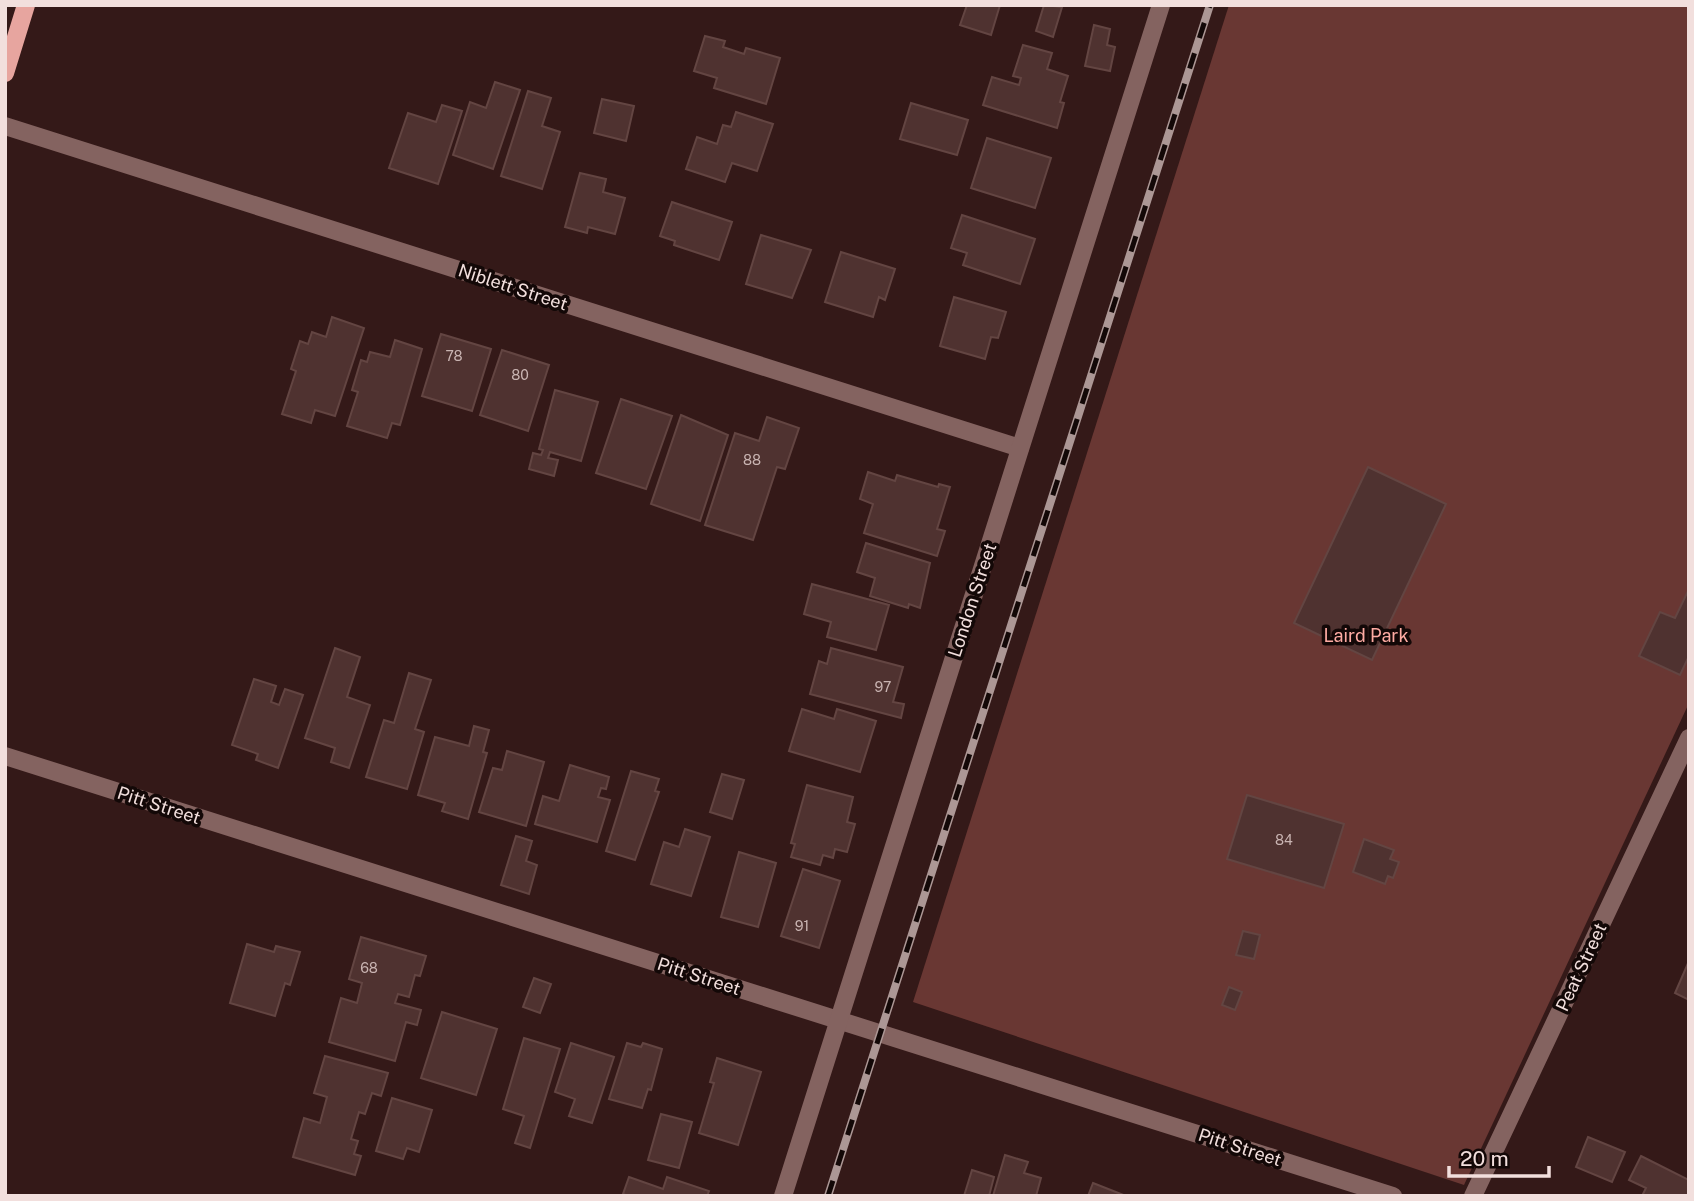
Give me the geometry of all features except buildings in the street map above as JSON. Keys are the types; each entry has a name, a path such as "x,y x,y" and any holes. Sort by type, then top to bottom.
{"main road":[{"path":"5,72 26,5"}],"street":[{"name":"London Street","path":"783,1196 1161,5"},
{"name":"Niblett Street","path":"5,126 1020,448"},
{"name":"Peat Street","path":"1473,1196 1689,738"},
{"name":"Pitt Street","path":"5,756 1393,1196"}],"green space":[{"name":"Laird Park","path":"1229,5 1689,5 1689,703 1464,1185 913,1002"}],"railway":[{"path":"828,1196 1210,5"}]}
